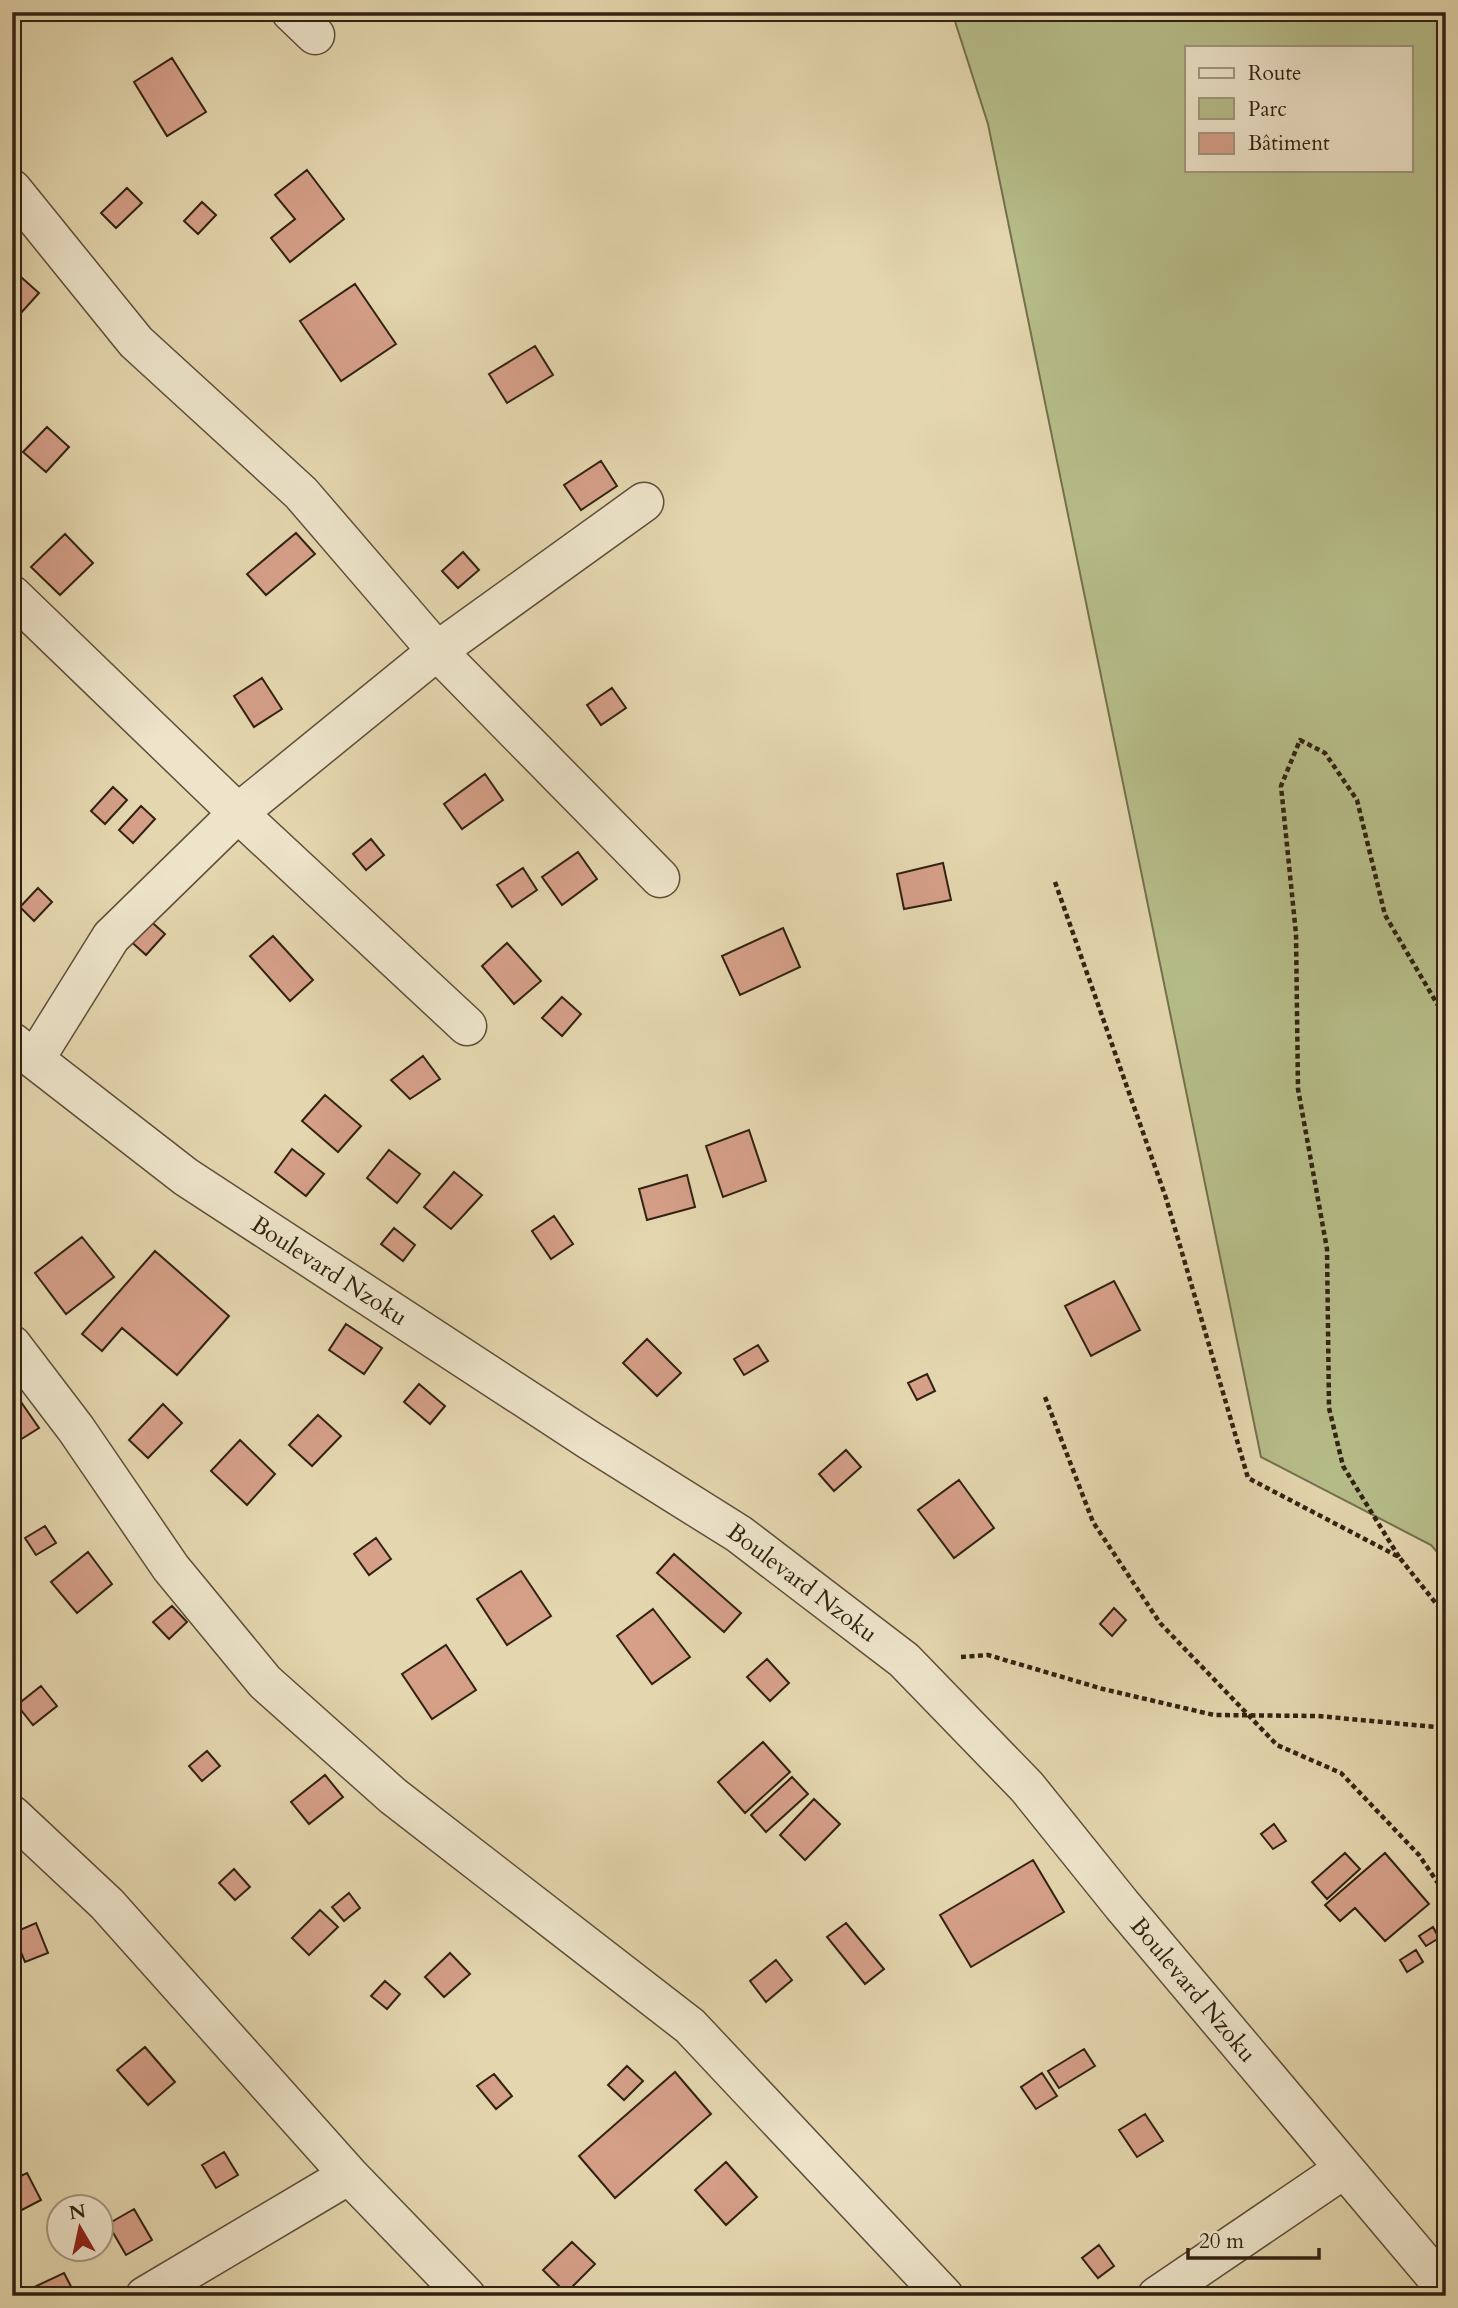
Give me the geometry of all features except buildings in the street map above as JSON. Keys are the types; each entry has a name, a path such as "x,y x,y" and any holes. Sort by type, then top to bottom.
{"street":[{"path":"12,189 136,342 301,493 437,651 660,878"},
{"path":"24,1051 111,937 238,813 437,651 644,502"},
{"path":"12,595 238,813 467,1026"},
{"name":"Boulevard Nzoku","path":"24,1051 186,1177 589,1440 739,1534 904,1660 1027,1787 1122,1905 1446,2289"},
{"path":"12,1345 76,1429 171,1568 264,1682 393,1796 690,2026 944,2296"},
{"path":"12,1815 107,1904 349,2175 466,2296"},
{"path":"1157,2296 1344,2169"},
{"path":"148,2295 349,2175"}],"path":[{"path":"1446,1019 1385,915 1357,800 1325,753 1300,740 1281,786 1296,934 1298,1089 1327,1249 1329,1408 1343,1466 1399,1558 1446,1615"},
{"path":"1055,882 1166,1198 1248,1478 1399,1558"},
{"path":"1045,1397 1093,1522 1160,1623 1245,1715 1277,1745 1341,1773 1419,1855 1446,1895"},
{"path":"904,1660 988,1655 1128,1695 1214,1715 1318,1716 1446,1728"}],"green space":[{"path":"952,12 1446,12 1446,1562 1431,1545 1261,1457 988,124"}]}
